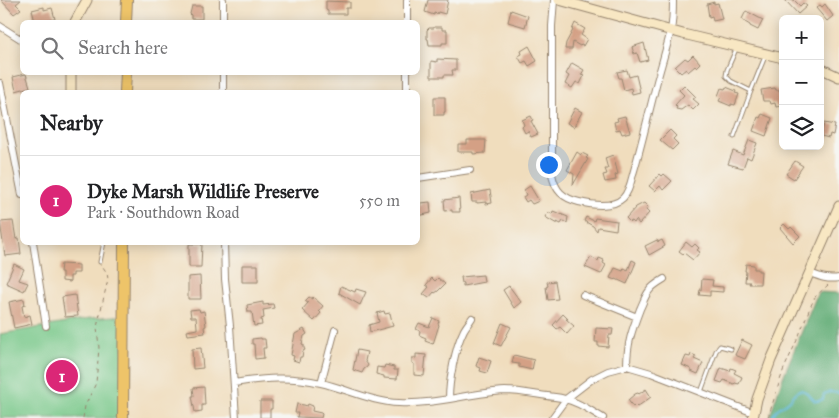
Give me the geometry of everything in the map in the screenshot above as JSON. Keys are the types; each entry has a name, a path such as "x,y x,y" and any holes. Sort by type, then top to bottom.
{"main road":[{"path":"126,20 127,0"},
{"path":"126,75 126,90"},
{"path":"123,418 124,245"}],"street":[{"path":"77,20 87,0"},
{"path":"223,0 223,20"},
{"path":"407,0 407,20"},
{"path":"554,0 552,26 552,174 554,183 562,194 570,198 603,205 615,203 624,197 627,192 636,165 671,30 673,0"},
{"path":"559,0 779,57"},
{"path":"0,26 20,39"},
{"path":"824,70 839,77"},
{"path":"71,75 71,90"},
{"path":"223,75 224,90"},
{"path":"407,75 407,90"},
{"path":"0,83 20,185"},
{"path":"420,178 470,170"},
{"path":"552,418 566,399 581,387 608,371 627,366 701,392 754,416 757,399 771,360 839,206"},
{"path":"33,245 46,326"},
{"path":"224,245 236,418"},
{"path":"810,273 830,280 839,278"},
{"path":"627,366 629,340 647,292 664,279"},
{"path":"583,295 637,317"},
{"path":"449,400 449,384 456,354 462,335 472,318"},
{"path":"321,383 335,330"},
{"path":"234,383 264,378 307,380 389,402 420,403 506,391 566,399 602,418"}],"lane":[{"path":"737,47 726,76 731,81 751,91"},
{"path":"734,137 766,54"},
{"path":"100,262 103,245"},
{"path":"701,392 716,351 720,346 731,349"}],"path":[{"path":"83,418 84,406 96,383 99,360 97,327 108,279 107,273 100,262"},
{"path":"768,418 783,371 809,310 815,297 828,286 830,280"}],"green space":[{"path":"818,292 839,293 839,418 769,418 783,377"},
{"path":"124,316 123,418 0,418 0,334 89,319"}],"building":[{"path":"1,0 21,0 16,4 21,9 14,14"},
{"path":"428,0 448,0 445,14 438,12 437,14 434,13 434,15 425,12"},
{"path":"785,0 794,0 800,6 803,3 807,6 798,14"},
{"path":"326,1 350,2 350,8 346,8 346,14 328,14"},
{"path":"714,2 714,4 718,3 722,19 713,21 712,16 709,17 707,4"},
{"path":"825,4 833,16 827,21 824,15 816,8 820,5 822,7"},
{"path":"192,6 202,6 202,19 191,19"},
{"path":"44,7 44,10 52,8 55,19 34,20 32,10"},
{"path":"511,10 528,16 525,27 508,22"},
{"path":"746,11 763,20 758,30 742,19"},
{"path":"575,23 585,29 581,35 587,39 583,46 573,42 572,49 565,49 566,43"},
{"path":"434,27 442,27 442,30 447,30 447,43 429,45 427,30"},
{"path":"644,43 648,60 640,62 637,53 634,54 632,47"},
{"path":"529,46 537,61 529,66 526,61 522,63 518,56 522,54 521,51"},
{"path":"693,55 700,63 696,67 688,72 686,69 681,73 675,67 685,58 688,60"},
{"path":"437,59 456,60 456,70 452,70 453,75 431,77 431,61 437,62"},
{"path":"572,63 584,70 581,75 584,76 580,84 576,82 572,88 565,84 569,76 566,74"},
{"path":"627,70 629,77 636,75 640,92 632,94 631,88 624,90 621,78 619,78 617,72"},
{"path":"26,75 30,87 16,91 13,77"},
{"path":"684,85 696,97 693,99 699,104 693,110 688,105 681,110 676,109 675,105 684,95 679,90"},
{"path":"726,87 739,94 735,105 731,104 731,106 719,101 721,97 718,96 721,88 725,89"},
{"path":"775,88 779,90 779,106 776,107 775,103 771,104 770,101 763,101 761,90"},
{"path":"434,97 445,97 444,115 434,115"},
{"path":"575,108 582,112 574,127 567,123"},
{"path":"762,114 772,118 766,136 753,131 758,117 760,118"},
{"path":"531,116 533,120 531,121 538,134 531,137 528,131 525,133 522,127 524,125 522,120"},
{"path":"625,116 630,132 622,134 620,129 616,130 614,122 618,121 617,118"},
{"path":"824,123 835,125 833,135 830,134 829,138 824,137"},
{"path":"670,130 676,136 673,139 678,144 672,150 660,140"},
{"path":"467,140 486,140 485,153 458,152 458,144 467,144"},
{"path":"749,140 757,143 751,159 747,157 743,168 728,164 733,151 743,155"},
{"path":"577,152 588,156 586,158 588,159 573,185 574,174 567,170"},
{"path":"613,155 618,174 615,175 616,180 605,182 603,175 607,174 605,169 608,169 605,158"},
{"path":"795,161 803,166 794,179 786,174"},
{"path":"660,174 662,176 664,174 672,181 663,190 660,186 655,191 649,186"},
{"path":"530,186 539,201 532,204 529,200 526,202 523,197 526,195 524,190"},
{"path":"490,190 492,203 472,202 471,194"},
{"path":"459,198 460,212 445,211 444,200"},
{"path":"430,202 431,213 420,216 421,203"},
{"path":"644,203 648,207 646,210 649,213 639,224 636,220 634,223 630,222 626,218 636,207"},
{"path":"553,211 568,217 567,223 563,221 561,224 557,222 557,224 545,217 548,212 552,214"},
{"path":"586,217 594,221 595,218 617,221 616,230 598,227 597,231 593,226 584,221"},
{"path":"13,221 16,239 19,238 21,254 5,256 0,222"},
{"path":"784,224 789,229 791,227 800,236 793,243 780,228"},
{"path":"657,240 658,242 662,240 665,246 649,255 645,246"},
{"path":"686,242 692,247 695,244 699,248 697,250 700,252 693,260 679,251"},
{"path":"189,245 202,245 201,267 189,267"},
{"path":"591,257 598,261 599,258 604,260 603,263 606,265 601,274 585,267"},
{"path":"632,260 636,262 627,284 610,278 615,268 623,271 624,268 628,270"},
{"path":"14,264 24,269 19,280 28,283 24,291 6,283"},
{"path":"61,264 79,265 79,273 73,273 73,276 70,276 70,282 62,281"},
{"path":"746,264 754,265 754,269 761,271 760,284 745,282"},
{"path":"242,265 258,265 258,282 242,282"},
{"path":"483,275 484,282 463,286 461,277"},
{"path":"200,276 201,299 188,299 188,277"},
{"path":"432,278 435,281 438,278 445,284 429,298 423,294 429,287 426,285"},
{"path":"702,279 713,280 712,286 723,287 723,292 710,291 710,296 699,295"},
{"path":"555,281 558,299 548,300 547,282"},
{"path":"341,286 355,292 356,289 366,292 360,305 339,293"},
{"path":"509,286 521,302 514,308 503,290"},
{"path":"75,295 78,316 65,317 62,297"},
{"path":"309,297 312,299 313,297 323,306 319,311 321,313 314,321 302,310 308,303 305,301"},
{"path":"24,299 25,305 22,306 24,317 30,315 32,324 14,328 9,302"},
{"path":"263,302 263,305 273,304 274,308 263,310 264,318 261,319 262,325 254,326 252,312 248,312 247,305"},
{"path":"199,309 200,312 204,311 205,333 188,335 187,331 197,329 196,317 191,317 190,310"},
{"path":"384,311 385,314 390,313 393,326 370,332 369,325 379,322 377,313"},
{"path":"563,314 574,326 567,334 560,327 557,329 553,325"},
{"path":"433,318 439,321 439,325 433,344 425,341 426,338 419,335 420,331 416,329 419,323 429,327"},
{"path":"502,323 511,327 501,346 494,343"},
{"path":"596,328 613,329 612,335 609,335 608,347 598,346 598,342 595,342"},
{"path":"304,329 307,334 304,336 302,344 305,350 299,362 293,360 294,356 291,355 295,334"},
{"path":"252,339 265,339 266,348 263,348 264,358 255,359"},
{"path":"742,340 752,345 745,359 735,355"},
{"path":"201,348 203,368 193,369 192,349"},
{"path":"357,350 367,352 365,361 368,365 362,373 353,370"},
{"path":"416,354 426,355 424,376 414,375 412,358 416,358"},
{"path":"691,354 696,356 694,359 703,363 698,374 682,365 686,356 690,357"},
{"path":"514,355 534,360 532,370 512,363"},
{"path":"479,357 491,361 487,373 480,371 481,368 476,366"},
{"path":"385,365 398,370 397,379 384,378 384,376 376,374 377,367 384,368"},
{"path":"721,368 730,371 731,368 736,370 734,373 742,377 739,384 724,380 722,383 716,381"},
{"path":"204,387 205,405 202,405 202,411 195,412 192,396 194,396 193,388"},
{"path":"646,389 651,397 637,407 635,405 633,407 628,400"},
{"path":"260,401 272,401 270,418 260,418"},
{"path":"297,404 313,406 312,411 321,413 321,418 297,417 298,413 295,413"}],"waterway":[{"path":"772,418 777,410 799,390 806,392 815,401 823,399 824,394 829,392 839,393"}],"place":[{"name":"Dyke Marsh Wildlife Preserve","path":"62,376"}]}
